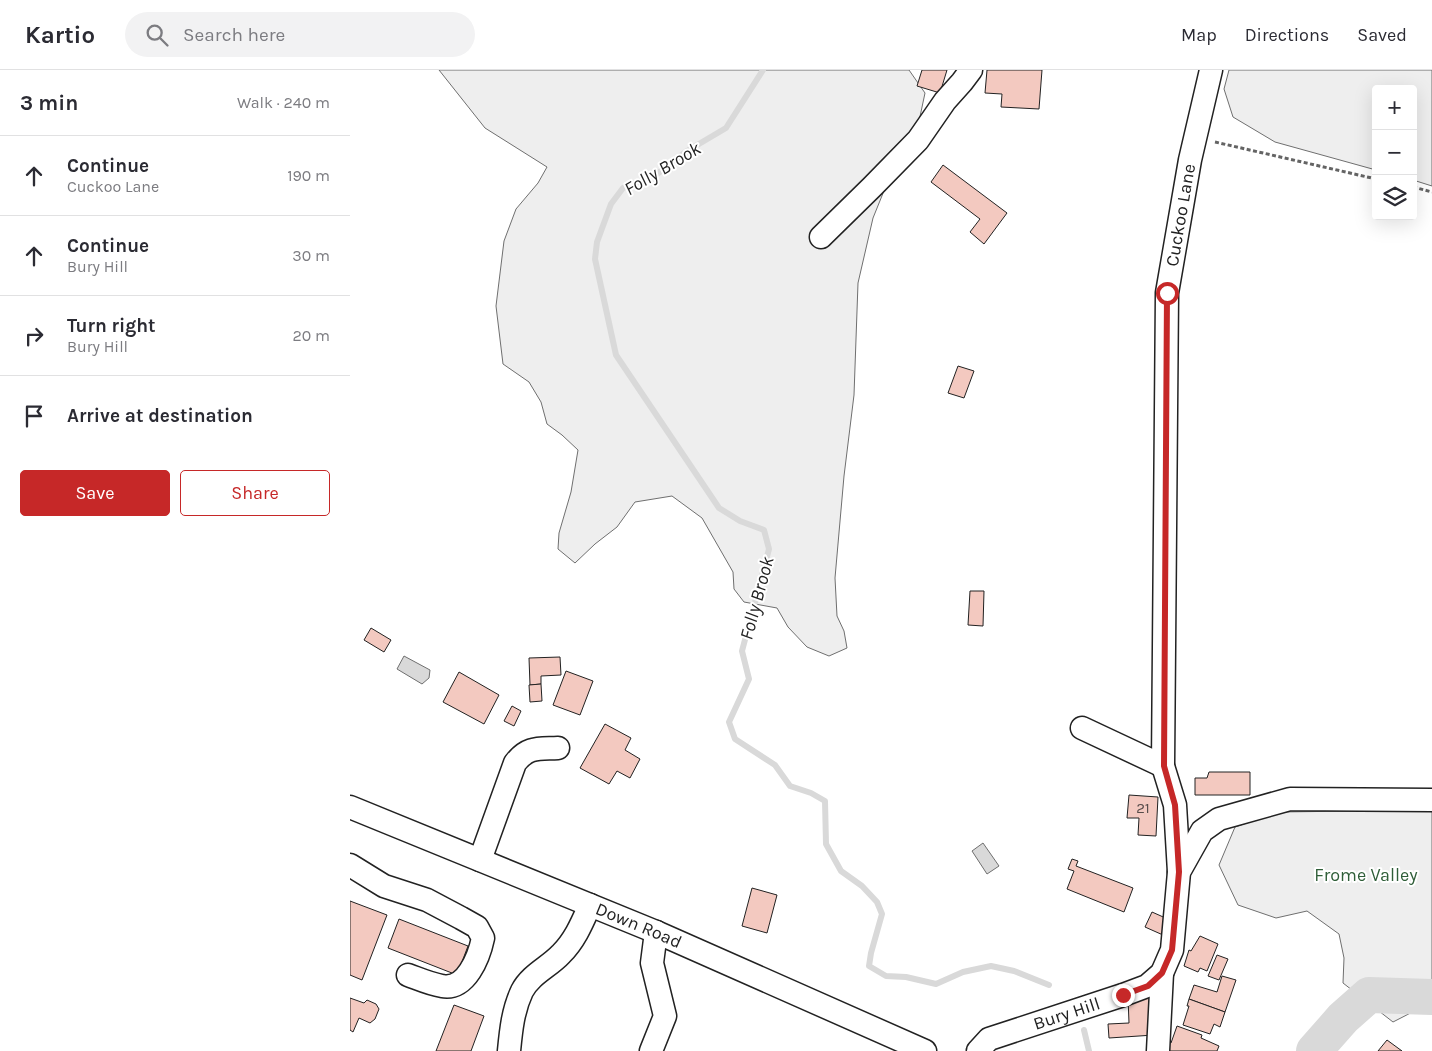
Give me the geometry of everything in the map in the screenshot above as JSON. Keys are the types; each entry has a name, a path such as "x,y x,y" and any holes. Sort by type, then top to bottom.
{"street":[{"path":"821,237 918,140 945,101 970,70"},
{"name":"Cuckoo Lane","path":"1179,872 1175,805 1164,766 1167,293 1195,134 1211,70"},
{"path":"1082,728 1164,766"},
{"path":"480,860 515,763 522,754 533,749 558,748"},
{"name":"Bury Hill","path":"978,1051 989,1040 1148,986 1162,973 1172,950 1179,872 1202,830 1220,819 1290,799 1432,800"},
{"name":"Bury Hill","path":"1175,805 1196,817 1220,819"},
{"name":"Down Road","path":"350,807 656,932 925,1051"},
{"path":"350,865 384,886 427,900 461,918 477,927 483,938 480,951 470,969 462,981 454,986 443,987 408,975"},
{"path":"509,1051 515,1010 523,990 534,976 560,955 577,934 590,905"},
{"path":"651,1051 664,1016 652,963 656,932"},
{"path":"1158,1051 1162,973"}],"path":[{"path":"1195,134 1214,141 1372,178"},
{"path":"1417,189 1432,192"}],"green space":[{"path":"439,70 909,70 925,93 918,126 894,166 873,218 858,283 854,395 844,476 835,578 837,616 844,631 847,648 829,656 807,647 788,627 777,608 744,602 734,589 733,572 702,518 672,496 635,502 617,527 575,563 558,549 559,533 571,492 578,450 547,424 541,402 529,382 503,364 496,306 504,241 516,209 538,183 547,167 485,128"},
{"path":"1229,70 1432,70 1432,186 1417,181 1417,85 1372,85 1372,169 1275,142 1233,117 1224,89"},
{"name":"Frome Valley","path":"1432,810 1432,1002 1393,1022 1343,983 1344,958 1339,934 1307,911 1276,918 1238,905 1219,865 1235,827 1279,812"}],"shaded area":[{"path":"404,656 430,670 429,678 422,684 397,669"},
{"path":"983,843 999,866 987,874 972,851"}],"building":[{"path":"922,70 947,70 940,93 917,86"},
{"path":"987,70 1042,70 1039,109 1001,107 1002,94 985,93"},
{"path":"943,165 1007,213 984,244 970,232 980,219 931,182"},
{"path":"958,366 974,371 964,398 948,393"},
{"path":"970,591 984,591 983,626 968,625"},
{"path":"371,628 391,640 384,652 364,640"},
{"path":"560,657 561,675 541,676 541,684 530,685 529,658"},
{"path":"566,671 593,681 580,715 553,705"},
{"path":"459,672 499,695 484,724 443,702"},
{"path":"541,684 542,701 530,702 529,685"},
{"path":"512,706 521,711 514,726 504,721"},
{"path":"605,724 631,738 625,750 640,759 630,778 617,771 609,784 580,768"},
{"path":"1209,772 1250,772 1250,795 1195,795 1195,778 1207,778"},
{"path":"1129,795 1158,797 1156,836 1138,835 1139,818 1127,818"},
{"path":"1072,859 1078,861 1076,866 1133,888 1124,912 1067,889 1074,871 1068,869"},
{"path":"752,888 777,895 767,933 742,926"},
{"path":"350,901 387,915 362,980 350,975"},
{"path":"1152,912 1170,920 1163,935 1145,927"},
{"path":"399,919 468,946 457,975 388,948"},
{"path":"1200,936 1218,944 1207,971 1200,968 1198,972 1184,966 1189,950 1191,951"},
{"path":"1217,955 1228,959 1219,980 1208,976"},
{"path":"1222,976 1236,980 1225,1012 1189,999 1194,985 1217,992"},
{"path":"1152,996 1154,1035 1109,1038 1108,1024 1129,1023 1128,997"},
{"path":"350,998 364,1003 367,1000 376,1004 379,1009 375,1019 370,1023 359,1018 353,1032 350,1030"},
{"path":"1189,999 1225,1012 1220,1027 1214,1024 1210,1034 1183,1025 1189,1006 1187,1006"},
{"path":"454,1005 484,1016 471,1051 436,1051"},
{"path":"1177,1026 1202,1035 1201,1038 1219,1046 1217,1051 1166,1051 1165,1041 1171,1043"},
{"path":"1387,1040 1402,1051 1378,1051"}],"waterway":[{"name":"Folly Brook","path":"763,70 726,128 687,151 657,174 623,188 611,204 597,242 595,259 616,355 719,508 740,521 764,530 769,549 742,651 749,679 729,722 735,739 775,765 790,786 811,793 825,801 826,844 841,871 862,886 877,902 882,914 869,966 886,976 906,977 936,984 963,972 991,966 1014,971 1049,985"},
{"path":"1314,1051 1343,1018 1369,995 1432,997"},
{"name":"Folly Brook","path":"1084,1030 1089,1051"}],"route":[{"path":"1123,995 1148,986 1162,973 1172,950 1179,872 1175,805 1164,766 1167,293"}]}
